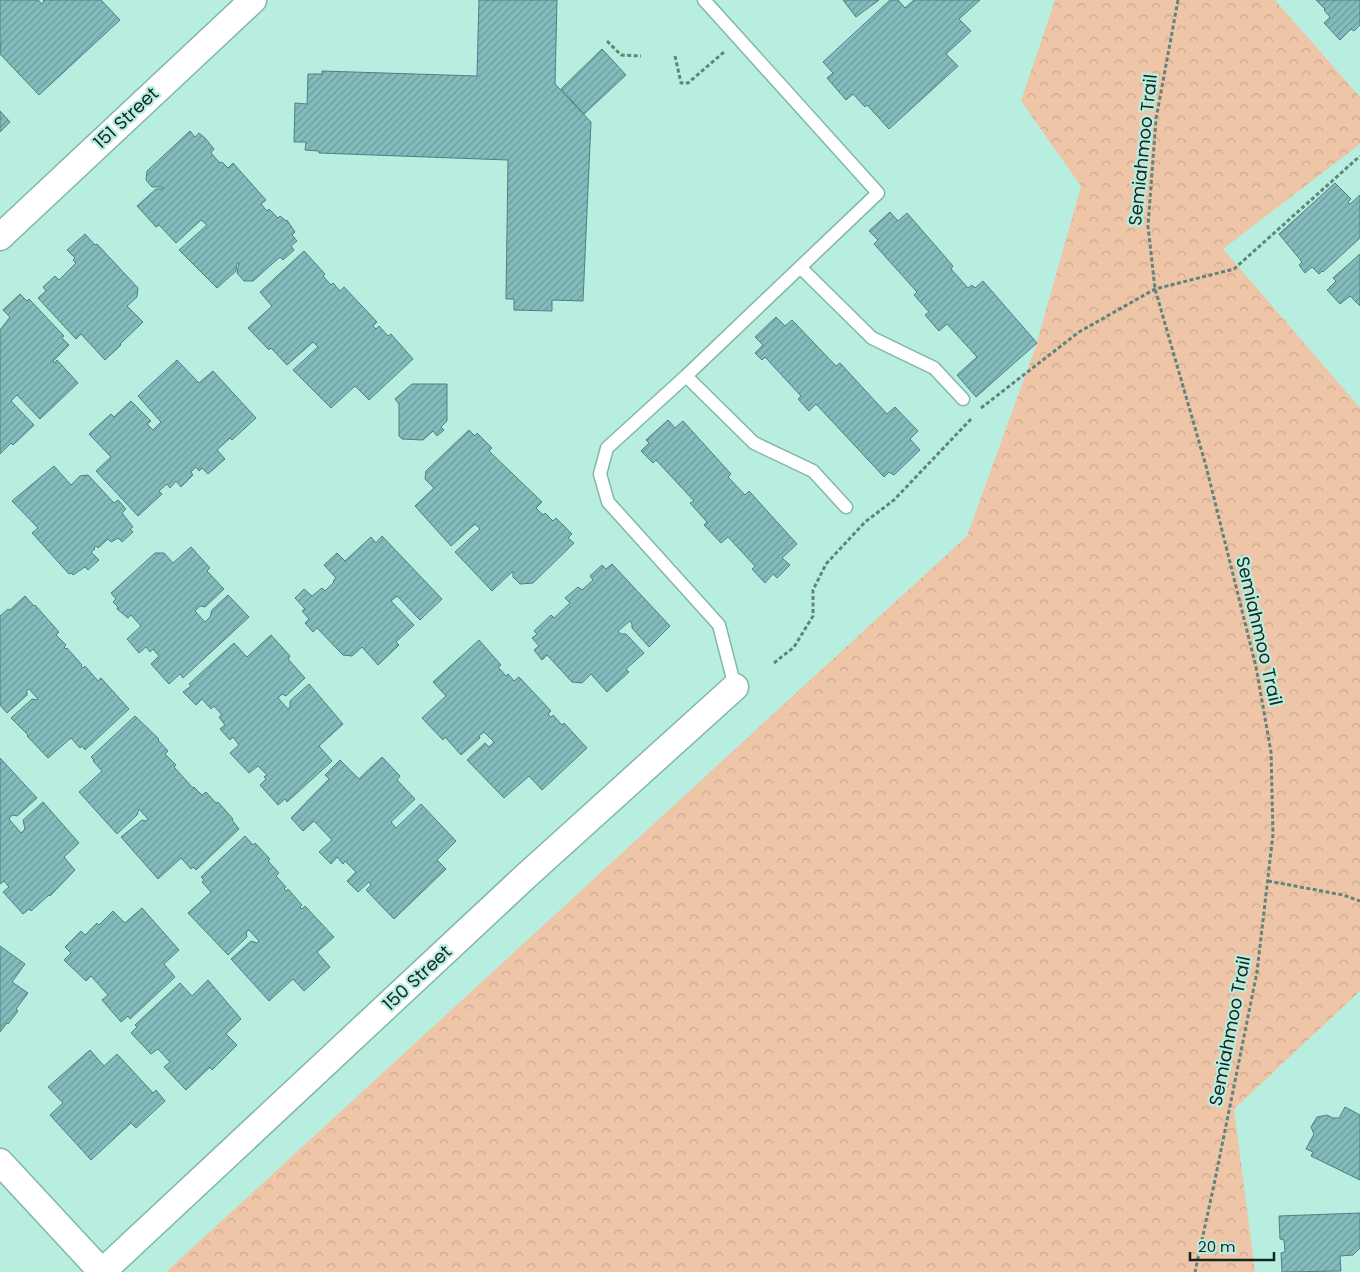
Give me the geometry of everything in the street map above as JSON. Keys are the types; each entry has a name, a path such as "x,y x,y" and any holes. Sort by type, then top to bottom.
{"street":[{"name":"151 Street","path":"0,237 252,0"},
{"name":"150 Street","path":"102,1272 526,876 734,687"},
{"path":"0,1162 102,1272"}],"lane":[{"path":"704,0 878,193 686,376 607,448 600,474 608,502 719,625 734,687"},
{"path":"800,267 872,338 934,368 963,399"},
{"path":"686,376 754,443 813,472 846,507"}],"path":[{"name":"Semiahmoo Trail","path":"1178,0 1156,119 1148,226 1155,289 1206,466 1256,667 1271,752 1273,834 1257,972 1195,1272"},
{"path":"607,40 621,56 641,56"},
{"path":"675,56 681,83 688,83 728,49"},
{"path":"774,663 794,647 813,616 813,590 826,564 865,522 894,500 983,407 1079,332 1155,289 1234,269 1360,156"},
{"path":"1268,881 1343,895 1360,901"}],"green space":[{"path":"1055,0 1275,0 1360,97 1360,144 1223,249 1360,408 1360,991 1234,1109 1255,1272 166,1272 967,536 1036,346 1081,186 1021,101"}],"building":[{"path":"0,0 38,0 42,4 43,0 101,0 120,20 39,95 0,54"},
{"path":"479,0 557,0 555,84 591,122 583,301 552,300 552,311 514,310 514,299 506,299 508,160 319,153 319,151 305,150 306,142 294,142 295,103 307,104 308,74 322,74 322,71 477,76"},
{"path":"843,0 879,0 856,17"},
{"path":"890,0 898,0 905,8 914,0 980,0 959,19 971,31 946,54 958,66 889,129 867,105 865,107 853,94 846,100 827,78 833,73 823,62"},
{"path":"1316,0 1360,0 1360,25 1354,31 1351,29 1340,40 1324,23 1330,17"},
{"path":"602,49 626,75 584,114 561,89"},
{"path":"0,111 10,122 0,132"},
{"path":"190,131 195,137 199,133 205,138 214,149 211,153 220,163 222,162 228,168 233,163 266,200 261,204 267,211 269,209 278,218 280,216 287,220 295,232 292,235 297,241 291,246 294,250 283,260 280,257 253,281 244,281 237,273 239,263 237,263 236,271 217,288 179,250 207,225 201,220 176,243 159,225 156,227 137,206 156,189 163,189 163,187 152,187 146,180 147,171"},
{"path":"1335,183 1351,199 1348,202 1350,204 1360,195 1360,238 1323,272 1319,274 1312,267 1305,273 1299,265 1302,262 1279,234"},
{"path":"890,212 898,221 907,213 953,266 951,269 968,288 972,285 975,288 983,281 1037,343 976,397 957,375 977,357 947,324 939,331 925,315 929,312 914,295 917,292 874,244 878,240 869,231"},
{"path":"85,234 95,245 97,244 138,288 137,297 127,306 143,322 105,360 81,334 76,339 38,298 46,291 43,287 55,276 59,280 76,263 73,260 75,258 67,250"},
{"path":"304,251 325,274 323,276 331,285 333,283 340,291 344,287 377,322 373,326 376,329 379,326 388,336 391,334 413,359 369,400 355,386 331,408 293,370 318,347 313,342 287,365 271,348 269,350 248,328 272,306 260,292"},
{"path":"1360,254 1360,306 1350,296 1340,304 1327,290 1336,281 1333,278"},
{"path":"20,294 27,301 29,299 64,336 62,338 69,345 53,361 54,363 57,360 78,383 40,419 17,395 11,401 34,425 13,445 11,443 0,454 0,330 10,317 3,310"},
{"path":"776,317 785,326 792,320 836,366 840,363 887,414 895,407 918,431 910,439 920,450 894,475 889,472 884,477 816,404 809,411 798,399 801,396 765,357 762,360 755,353 763,345 755,337"},
{"path":"177,360 199,383 213,371 256,418 232,440 230,438 217,450 225,459 208,474 202,468 199,471 196,467 191,472 193,475 181,487 176,481 170,488 167,484 159,491 162,494 138,516 96,471 111,457 89,434 111,414 114,417 131,401 151,421 147,424 153,430 161,422 138,396"},
{"path":"412,384 447,384 447,421 441,427 444,430 437,436 433,431 423,440 402,439 399,436 399,404 395,399"},
{"path":"668,420 675,428 683,421 731,474 728,477 745,495 749,491 797,544 782,558 790,565 777,578 773,574 765,583 752,569 755,566 728,537 721,543 704,525 707,522 690,503 694,501 656,460 653,463 641,451 649,443 646,440"},
{"path":"469,430 475,436 477,433 492,448 489,451 542,502 536,508 553,521 556,518 572,534 568,538 574,543 533,583 520,584 513,577 513,571 492,591 455,552 480,529 475,524 451,546 415,506 434,488 425,479 426,471"},
{"path":"54,466 71,485 80,476 88,475 114,503 118,500 126,509 122,513 133,527 130,529 133,532 122,542 118,538 111,542 108,539 98,548 96,546 91,552 99,560 88,570 85,567 73,575 69,574 32,533 38,528 12,501"},
{"path":"382,536 442,599 420,620 397,596 391,601 414,625 396,642 399,645 378,665 362,647 352,656 343,655 317,628 313,632 305,623 309,619 302,611 305,609 295,598 304,589 312,596 322,588 325,591 334,582 336,578 324,565 337,553 345,561 371,537 376,543"},
{"path":"191,547 210,568 207,571 224,589 205,607 200,606 195,611 205,622 210,617 212,610 228,595 249,617 183,678 180,674 169,684 151,664 159,656 153,649 150,652 146,647 139,653 127,639 141,626 131,615 128,618 117,609 118,607 113,602 116,599 111,593 155,553 164,553 173,563"},
{"path":"612,564 670,626 649,647 632,628 630,621 618,631 621,634 626,634 644,653 626,669 629,672 607,692 591,674 582,683 572,682 547,655 542,660 534,650 539,646 532,638 537,634 534,631 551,615 554,618 570,603 565,598 578,587 582,590 593,580 590,576 602,565 606,569"},
{"path":"25,596 59,632 56,635 66,645 64,647 67,648 81,666 83,668 85,666 98,681 101,678 129,709 85,750 82,746 80,748 71,738 48,758 27,736 11,718 32,699 38,699 29,689 27,690 27,695 7,713 0,705 0,616 8,609 10,610"},
{"path":"271,635 290,656 288,659 305,678 286,696 282,694 278,698 288,709 290,701 309,684 343,724 319,746 332,761 287,802 285,799 278,805 260,785 267,775 258,766 249,773 230,753 239,745 233,737 230,740 220,729 225,725 219,717 222,715 214,706 211,709 202,699 196,705 183,692 191,686 189,684 234,643 247,657"},
{"path":"479,640 501,665 498,667 506,676 508,674 514,681 519,677 551,711 548,714 551,717 553,715 562,725 564,723 587,748 542,790 529,776 504,798 467,760 485,743 489,747 494,742 484,732 461,755 445,737 443,740 422,718 446,696 433,682"},
{"path":"135,716 159,739 168,751 165,754 176,765 174,767 193,788 202,795 206,792 216,803 218,802 239,829 196,870 193,867 191,869 181,858 158,879 121,837 142,820 146,821 148,819 139,809 137,815 117,834 79,792 102,771 91,757"},
{"path":"382,757 400,776 397,780 415,799 391,822 396,828 421,804 456,841 437,860 446,869 394,919 366,890 371,885 369,882 358,892 347,881 356,872 345,861 343,864 337,857 331,864 319,852 332,840 314,821 303,831 291,818 329,779 325,775 340,760 359,779"},
{"path":"0,758 37,798 17,816 12,815 9,819 21,833 25,829 23,820 43,802 79,843 64,857 75,870 50,896 31,911 29,909 23,914 3,892 9,887 4,881 0,884"},
{"path":"245,836 253,845 255,843 270,859 268,861 279,873 276,876 286,887 284,889 286,891 288,889 302,905 300,907 302,909 305,906 334,937 317,952 330,967 304,991 293,979 269,1001 231,959 251,941 257,943 259,941 249,930 246,932 247,937 228,955 188,913 211,892 202,882 204,880 201,877"},
{"path":"142,908 179,950 164,964 175,977 130,1019 128,1016 121,1022 102,1000 108,995 91,976 86,981 64,960 71,953 65,947 81,931 85,935 97,923 99,925 113,911 125,923"},
{"path":"0,946 25,964 12,982 28,993 16,1009 18,1011 0,1032"},
{"path":"208,980 241,1019 226,1034 237,1045 212,1070 210,1067 186,1090 164,1067 170,1062 158,1049 151,1054 131,1033 137,1027 135,1025 180,983 192,996"},
{"path":"90,1050 104,1066 117,1054 153,1093 156,1090 165,1101 136,1128 131,1123 91,1160 50,1115 63,1103 48,1087"},
{"path":"1345,1107 1360,1115 1360,1180 1311,1156 1313,1152 1306,1149 1314,1134 1311,1127 1317,1117 1327,1115 1339,1118"},
{"path":"1360,1213 1360,1248 1353,1255 1340,1256 1341,1271 1282,1272 1281,1253 1285,1252 1284,1240 1280,1239 1279,1216"}]}
